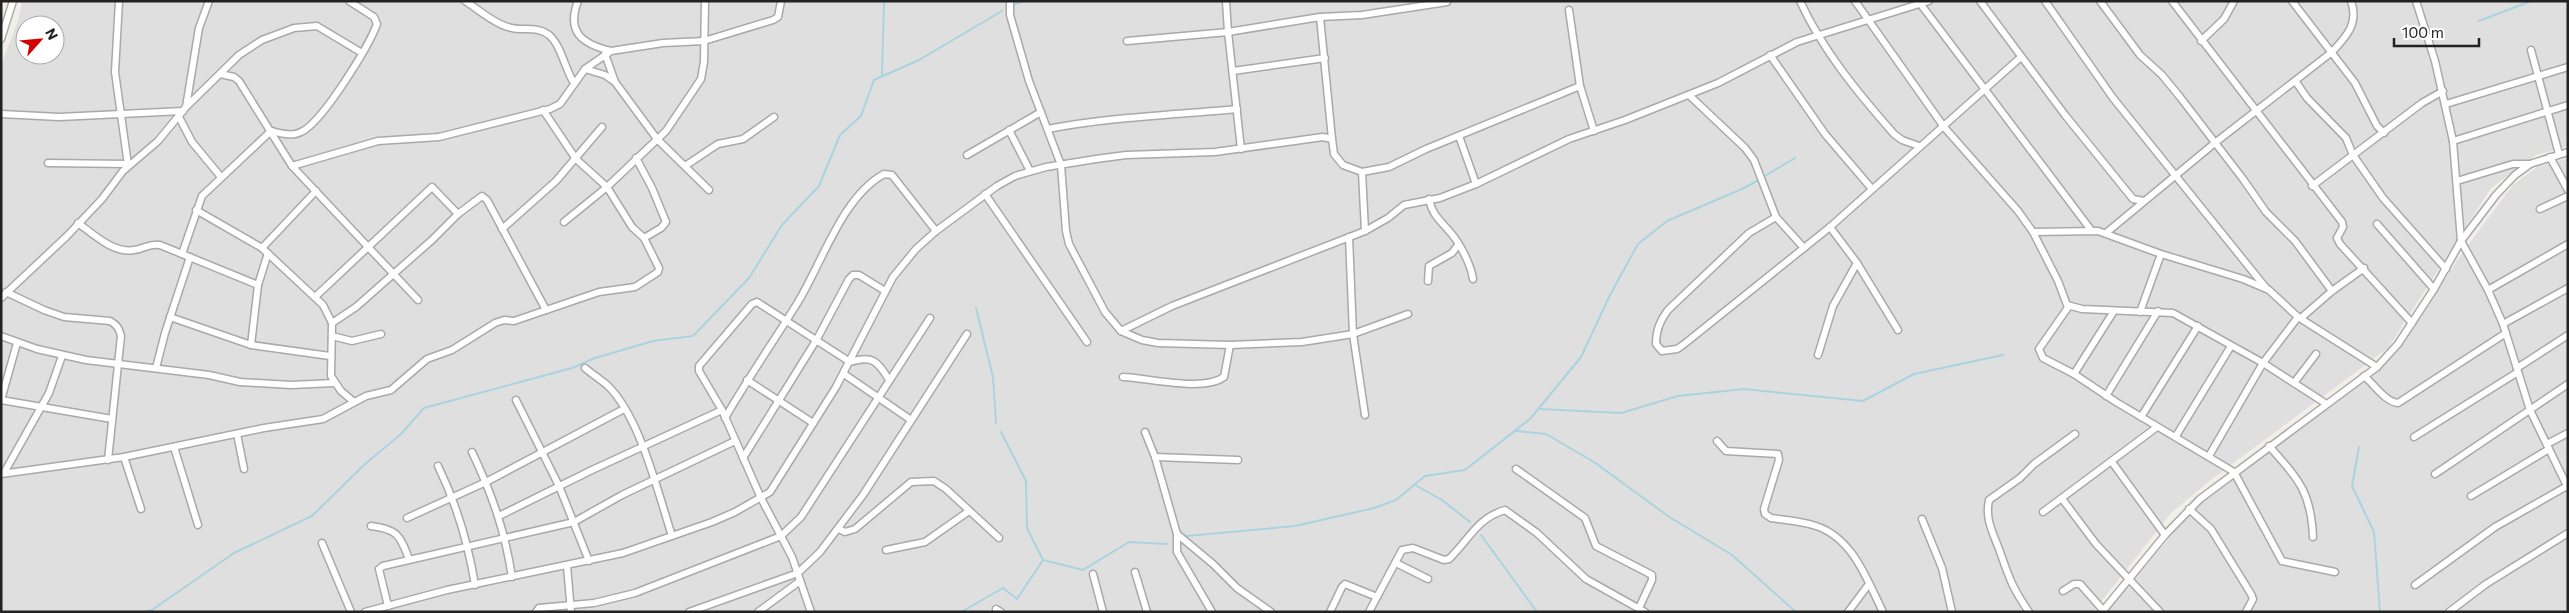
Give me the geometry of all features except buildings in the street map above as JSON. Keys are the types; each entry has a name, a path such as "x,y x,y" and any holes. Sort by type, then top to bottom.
{"street":[{"path":"1,39 13,1"},
{"path":"119,1 114,57 120,115 128,165"},
{"path":"209,1 199,28 182,112 192,142 221,177"},
{"path":"270,131 293,134 306,129 328,104 362,53 377,24 374,17 349,1"},
{"path":"465,1 506,27 517,29 533,28 548,35 558,48 566,70 574,82"},
{"path":"578,1 574,17 576,30 583,40 608,53"},
{"path":"564,222 607,187 657,139 669,126 701,79 704,62 705,1"},
{"path":"292,166 378,141 448,135 543,110 560,104 570,92 574,82 586,69 608,53 663,43 704,41 773,20 778,17 781,1"},
{"path":"1010,1 1010,15 1021,54 1061,165 1066,231 1069,244 1105,312 1121,331 1142,340 1158,343 1230,346 1302,342 1353,334 1408,314"},
{"path":"1226,1 1241,149"},
{"path":"1800,1 1817,36 1850,82 1894,134 1902,140 1919,146"},
{"path":"1855,1 1944,127 2018,211 2033,232 2058,282 2064,300 2069,306 2082,309 2173,313 2263,363 2326,403"},
{"path":"1121,331 1172,306 1365,231 1388,218 1404,205 1440,198 1476,184 1569,139 1690,95 1754,66 1770,55 1817,36 1919,2 1929,1"},
{"path":"1980,1 2020,56 2133,199 2144,201"},
{"path":"2045,1 2113,98 2177,174 2269,290 2300,317 2377,367"},
{"path":"2100,1 2140,55 2162,75 2216,142 2263,208 2295,241 2332,290"},
{"path":"2172,1 2312,186 2342,222 2343,228 2337,238 2338,241 2412,323"},
{"path":"2201,41 2224,19 2234,1"},
{"path":"2292,1 2355,83 2377,126 2384,133"},
{"path":"2106,233 2216,142 2296,82 2332,52 2348,35 2353,24 2354,11 2351,1"},
{"path":"2415,585 2495,527 2567,487 2530,410 2503,324 2488,290 2462,241 2453,141 2446,104 2416,1"},
{"path":"1127,41 1228,32 1320,17 1362,15 1447,2"},
{"path":"1919,2 2091,230"},
{"path":"1569,10 1580,86 1594,131"},
{"path":"1320,17 1334,154 1338,161 1362,172 1389,167 1580,86"},
{"path":"108,460 121,336 116,324 110,321 64,317 4,295 58,246 102,199 128,165 158,141 182,112 250,47 274,35 304,26 317,26 362,53"},
{"path":"2531,50 2559,154"},
{"path":"608,53 615,82"},
{"path":"1770,55 1825,134 1872,189"},
{"path":"1776,217 1749,233 1719,263 1676,300 1661,320 1657,330 1656,344 1662,351 1669,351 1683,345 1830,227 1919,146 1944,127 2020,56"},
{"path":"1233,71 1325,58"},
{"path":"2446,104 2568,68"},
{"path":"586,69 606,76 615,82 657,139 709,190"},
{"path":"220,74 234,77 239,81 292,166 418,300"},
{"path":"2296,82 2306,98 2346,138 2353,155 2384,198 2446,269"},
{"path":"2312,186 2443,91"},
{"path":"1690,95 1745,148 1754,160 1776,217 1804,248"},
{"path":"2453,141 2568,105"},
{"path":"1048,129 1130,116 1168,116 1237,109"},
{"path":"1,114 59,117 88,114 120,115 174,110 182,112"},
{"path":"3,473 108,460 288,423 322,419 354,402 391,390 427,359 452,350 495,323 504,320 514,321 599,292 635,287 655,274 659,268 644,238 632,227 607,187 576,159 543,110"},
{"path":"967,155 1041,112"},
{"path":"685,166 718,144 743,139 774,117"},
{"path":"502,229 556,181 602,127"},
{"path":"1009,130 1030,172"},
{"path":"182,254 202,196 270,131"},
{"path":"1459,136 1476,184"},
{"path":"365,612 475,585 624,553 735,512 770,492 844,374 884,291 916,249 936,231 986,194 1015,176 1061,165 1126,155 1215,152 1310,138 1332,140"},
{"path":"2063,591 2074,584 2080,584 2103,611 2165,535 2189,509 2234,472 2377,367 2394,349 2412,323 2462,241 2496,195 2515,175 2530,164 2568,152"},
{"path":"2550,157 2568,190"},
{"path":"636,158 652,188 666,222 661,228 644,238"},
{"path":"48,163 128,165"},
{"path":"2457,181 2513,164 2530,164"},
{"path":"1362,172 1365,231"},
{"path":"725,418 747,380 786,321 847,214 875,179 884,174 892,175 936,231"},
{"path":"315,297 432,188 458,214"},
{"path":"262,248 316,191"},
{"path":"986,194 1086,342"},
{"path":"2540,209 2568,196"},
{"path":"332,323 348,313 432,240 458,214 476,200 485,198 546,310"},
{"path":"1429,199 1434,216 1449,231 1468,262 1473,279"},
{"path":"2132,211 2133,199"},
{"path":"196,210 262,248 315,297 329,313 332,323 331,376 334,383 354,402"},
{"path":"78,223 106,242 127,250 153,244 258,285"},
{"path":"2377,224 2434,289"},
{"path":"1830,227 1857,263 1898,330"},
{"path":"2033,232 2091,230 2106,233 2161,254 2243,279 2269,290"},
{"path":"1349,237 1353,334 1364,415"},
{"path":"2488,290 2568,244"},
{"path":"1428,281 1428,266 1452,253 1458,246"},
{"path":"251,345 258,285 268,253"},
{"path":"2140,312 2161,254"},
{"path":"156,368 190,257"},
{"path":"1818,355 1832,306 1857,263"},
{"path":"2209,456 2263,363 2300,317 2332,290 2364,268"},
{"path":"743,458 780,402 853,275 859,275 884,291"},
{"path":"2503,324 2568,288"},
{"path":"811,612 798,573 761,498 722,410 699,371 699,366 752,304 762,303 786,321 817,339 850,362"},
{"path":"2069,306 2039,349 2039,354 2042,358 2074,374 2106,396 2234,472 2282,560 2335,572"},
{"path":"2074,374 2114,310"},
{"path":"2106,396 2158,311"},
{"path":"170,318 251,345 330,356"},
{"path":"536,612 539,608 570,609 635,593 781,536 801,517 930,318"},
{"path":"2142,417 2198,326"},
{"path":"2364,376 2392,402 2398,403 2506,333"},
{"path":"332,336 352,341 381,334"},
{"path":"688,612 798,573 839,529 967,334"},
{"path":"2414,437 2518,370 2568,335"},
{"path":"1,336 17,343 62,356 156,368 240,382 291,385 334,383"},
{"path":"17,343 4,381 1,400 112,419"},
{"path":"1123,377 1192,382 1218,381 1224,377 1230,346"},
{"path":"2176,436 2231,346"},
{"path":"2294,383 2316,354"},
{"path":"3,473 55,380 62,356"},
{"path":"850,362 862,358 874,361 889,380"},
{"path":"585,368 607,385 624,409 644,447 653,482 672,536"},
{"path":"844,374 911,420"},
{"path":"747,380 813,423"},
{"path":"2435,474 2568,384"},
{"path":"516,400 558,486 589,561"},
{"path":"407,518 486,482 624,409"},
{"path":"499,516 558,486 722,410"},
{"path":"2043,512 2063,500 2158,427"},
{"path":"1145,432 1155,457 1177,534 1177,552 1212,612"},
{"path":"2471,496 2568,432"},
{"path":"237,434 244,469"},
{"path":"2029,612 2015,592 2002,565 1986,516 1989,500 2075,434"},
{"path":"1717,441 1726,451 1778,454 1779,460 1764,509 1765,514 1771,518 1813,525 1831,533 1848,548 1869,584 1882,612"},
{"path":"388,606 380,569 389,563 506,539 574,522 622,495 735,442"},
{"path":"2269,446 2294,474 2304,491 2311,510 2313,537"},
{"path":"174,447 198,525"},
{"path":"472,452 499,516 506,539 512,577"},
{"path":"124,457 141,509"},
{"path":"1155,457 1238,460"},
{"path":"2112,462 2165,535"},
{"path":"438,466 453,496 469,547 475,585"},
{"path":"1369,612 1405,548 1413,548 1444,560 1449,559 1483,520 1491,514 1505,510 1537,533 1586,579 1642,610 1652,575 1596,546 1585,518 1516,469"},
{"path":"839,529 845,532 855,528 911,482 934,481 999,538"},
{"path":"2063,500 2096,544 2160,612"},
{"path":"2189,509 2211,529 2251,594 2253,599 2246,612"},
{"path":"886,550 925,542 969,510"},
{"path":"1922,519 1942,568 1952,612"},
{"path":"371,526 386,528 397,533 409,559"},
{"path":"2449,612 2486,584 2568,533"},
{"path":"1177,534 1214,564 1237,588 1270,612"},
{"path":"322,543 351,612"},
{"path":"1396,563 1428,579"},
{"path":"567,566 570,609"},
{"path":"1136,572 1146,612"},
{"path":"1093,574 1103,612"},
{"path":"758,612 800,581"},
{"path":"1330,612 1345,584 1377,597"},
{"path":"1848,612 1869,584"}],"shaded area":[{"path":"22,1 2568,1 2568,146 2536,155 2491,188 2388,348 2212,479 2171,513 2093,612 1,612 1,65 15,29 15,65 65,65 65,15 19,15"},
{"path":"2568,158 2568,612 2106,612 2197,506 2359,386 2397,352 2460,256 2513,185 2537,167"}],"waterway":[{"path":"882,76 884,1"},
{"path":"1014,5 1022,1"},
{"path":"2479,21 2531,1"},
{"path":"143,612 152,610 234,553 312,516 365,464 401,434 424,408 572,368 595,358 653,341 693,336 749,278 782,225 819,186 840,135 861,116 874,80 919,60 1002,11"},
{"path":"1763,177 1795,158"},
{"path":"1187,536 1295,526 1374,508 1396,500 1425,476 1465,470 1530,419 1581,357 1610,295 1638,244 1667,221 1759,180"},
{"path":"976,308 993,377 996,423"},
{"path":"1540,409 1621,413 1678,396 1744,389 1863,401 1914,374 2003,355"},
{"path":"1516,431 1546,434 1594,462 1668,516 1732,555 1796,612"},
{"path":"1001,432 1026,481 1027,528 1043,560"},
{"path":"2359,447 2352,486 2374,532 2380,612"},
{"path":"1415,485 1442,500 1470,522"},
{"path":"1481,535 1537,612"},
{"path":"961,612 1003,588 1017,599 1043,560 1083,570 1129,542 1167,544"}]}
